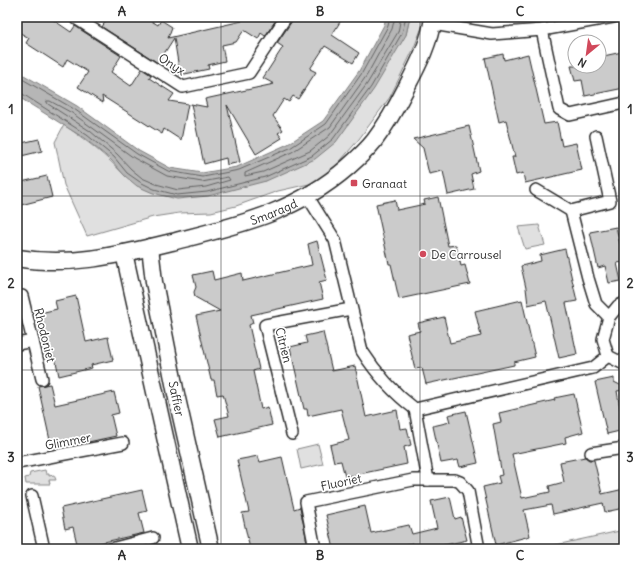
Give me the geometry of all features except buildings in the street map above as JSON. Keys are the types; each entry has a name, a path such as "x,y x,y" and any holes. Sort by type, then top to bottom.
{"street":[{"name":"Onyx","path":"74,17 183,87 249,73 286,17"},
{"path":"433,20 492,34 542,30 613,17"},
{"name":"Smaragd","path":"17,258 38,262 60,262 95,259 124,253 243,223 280,210 308,197 356,160 384,128 419,63 433,20"},
{"path":"542,30 559,109 570,116 624,104"},
{"path":"536,190 571,210 610,201 596,136"},
{"path":"308,197 335,240 362,351 369,362 406,402 416,409 428,480"},
{"path":"571,210 596,304 609,316"},
{"name":"Saffier","path":"150,247 154,282 176,394 211,549"},
{"name":"Saffier","path":"124,253 190,549"},
{"name":"Rhodoniet","path":"22,296 42,379"},
{"path":"624,303 618,306 609,316 603,339 608,356 624,364"},
{"name":"Citrien","path":"292,434 266,325 351,309"},
{"path":"17,344 33,341"},
{"path":"416,409 593,368 608,356"},
{"name":"Glimmer","path":"17,463 123,444"},
{"path":"591,453 624,448"},
{"name":"Fluoriet","path":"315,549 306,502 413,480 455,480 464,486 468,491 479,549"},
{"path":"32,496 44,549"},
{"path":"111,549 153,538"}],"shaded area":[{"path":"410,17 426,17 413,50 390,97 359,139 331,172 318,182 278,191 236,206 211,212 179,213 153,217 87,236 64,185 55,142 64,125 96,149 125,176 266,181 406,35"},
{"path":"539,225 545,245 525,249 518,227"},
{"path":"318,444 323,464 301,469 297,449"},
{"path":"45,470 46,474 49,474 49,476 54,475 56,480 49,480 50,484 26,484 25,478 29,477 30,473"},
{"path":"624,530 624,546 611,549 538,549"}],"water":[{"path":"386,17 410,17 406,35 374,89 336,142 315,159 266,181 208,196 177,199 153,193 137,186 125,176 111,160 84,138 17,96 17,71 77,106 139,151 170,168 202,173 237,167 288,144 323,121 359,71 384,25"}],"place":[{"name":"Granaat","path":"354,183"},
{"name":"De Carrousel","path":"423,254"}]}
